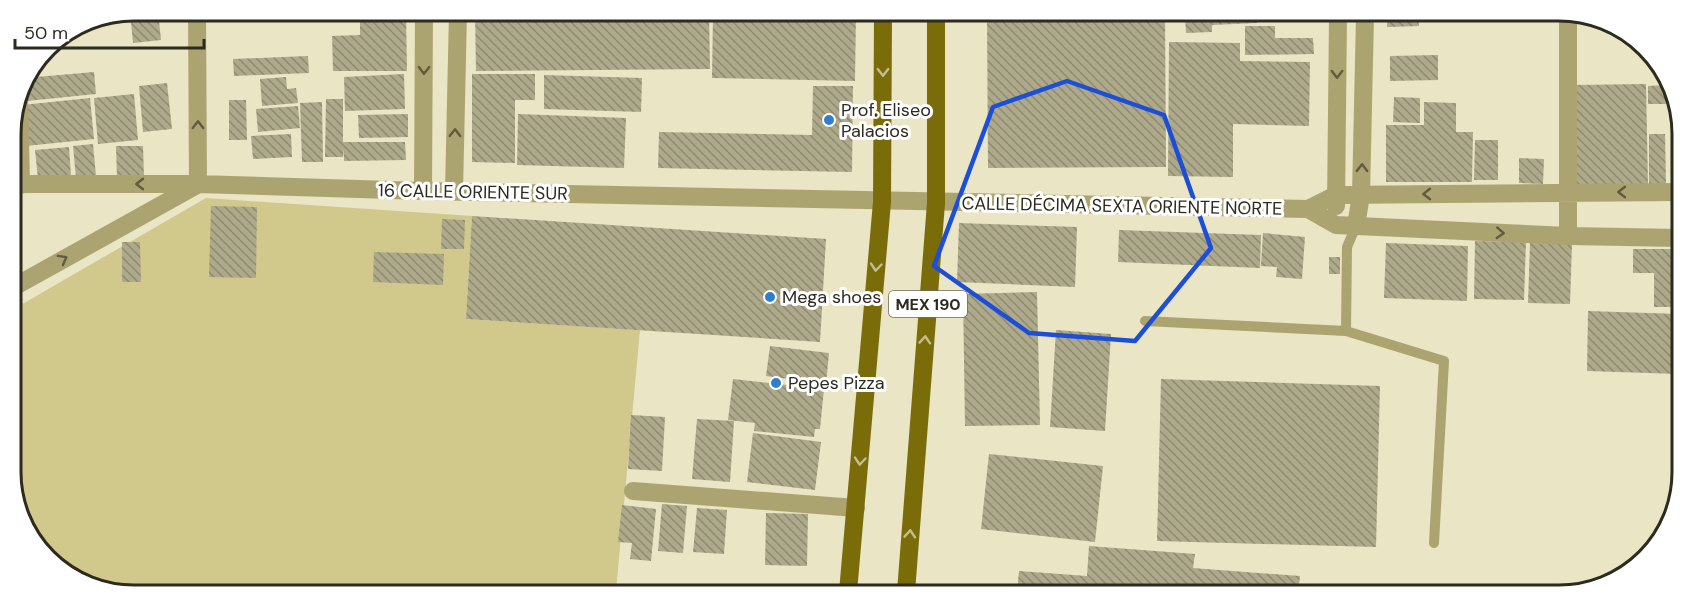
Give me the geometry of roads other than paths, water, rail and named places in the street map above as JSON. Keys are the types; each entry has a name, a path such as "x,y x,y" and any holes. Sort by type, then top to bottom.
{"main road":[{"name":"MEX 190","path":"849,585 882,202 883,21"},
{"name":"MEX 190","path":"907,585 936,203 936,21"}],"street":[{"path":"21,283 198,184 197,21"},
{"path":"423,191 424,21"},
{"path":"454,192 458,21"},
{"path":"1336,225 1338,21"},
{"path":"1356,226 1361,195 1365,21"},
{"path":"1568,21 1568,236"},
{"name":"16 CALLE ORIENTE SUR","path":"21,184 198,184 936,203"},
{"name":"CALLE DÉCIMA SEXTA ORIENTE NORTE","path":"936,203 1308,209 1336,195 1672,192"},
{"name":"CALLE DÉCIMA SEXTA ORIENTE NORTE","path":"1308,209 1336,225 1568,236 1672,238"},
{"path":"633,491 856,508"}],"lane":[{"path":"1336,225 1347,247"},
{"path":"1346,331 1347,247 1356,226"},
{"path":"1144,321 1346,331 1444,362 1434,543"}],"place":[{"name":"Prof. Eliseo Palacios","path":"829,120"},
{"name":"Mega shoes","path":"770,297"},
{"name":"Pepes Pizza","path":"776,383"}]}
